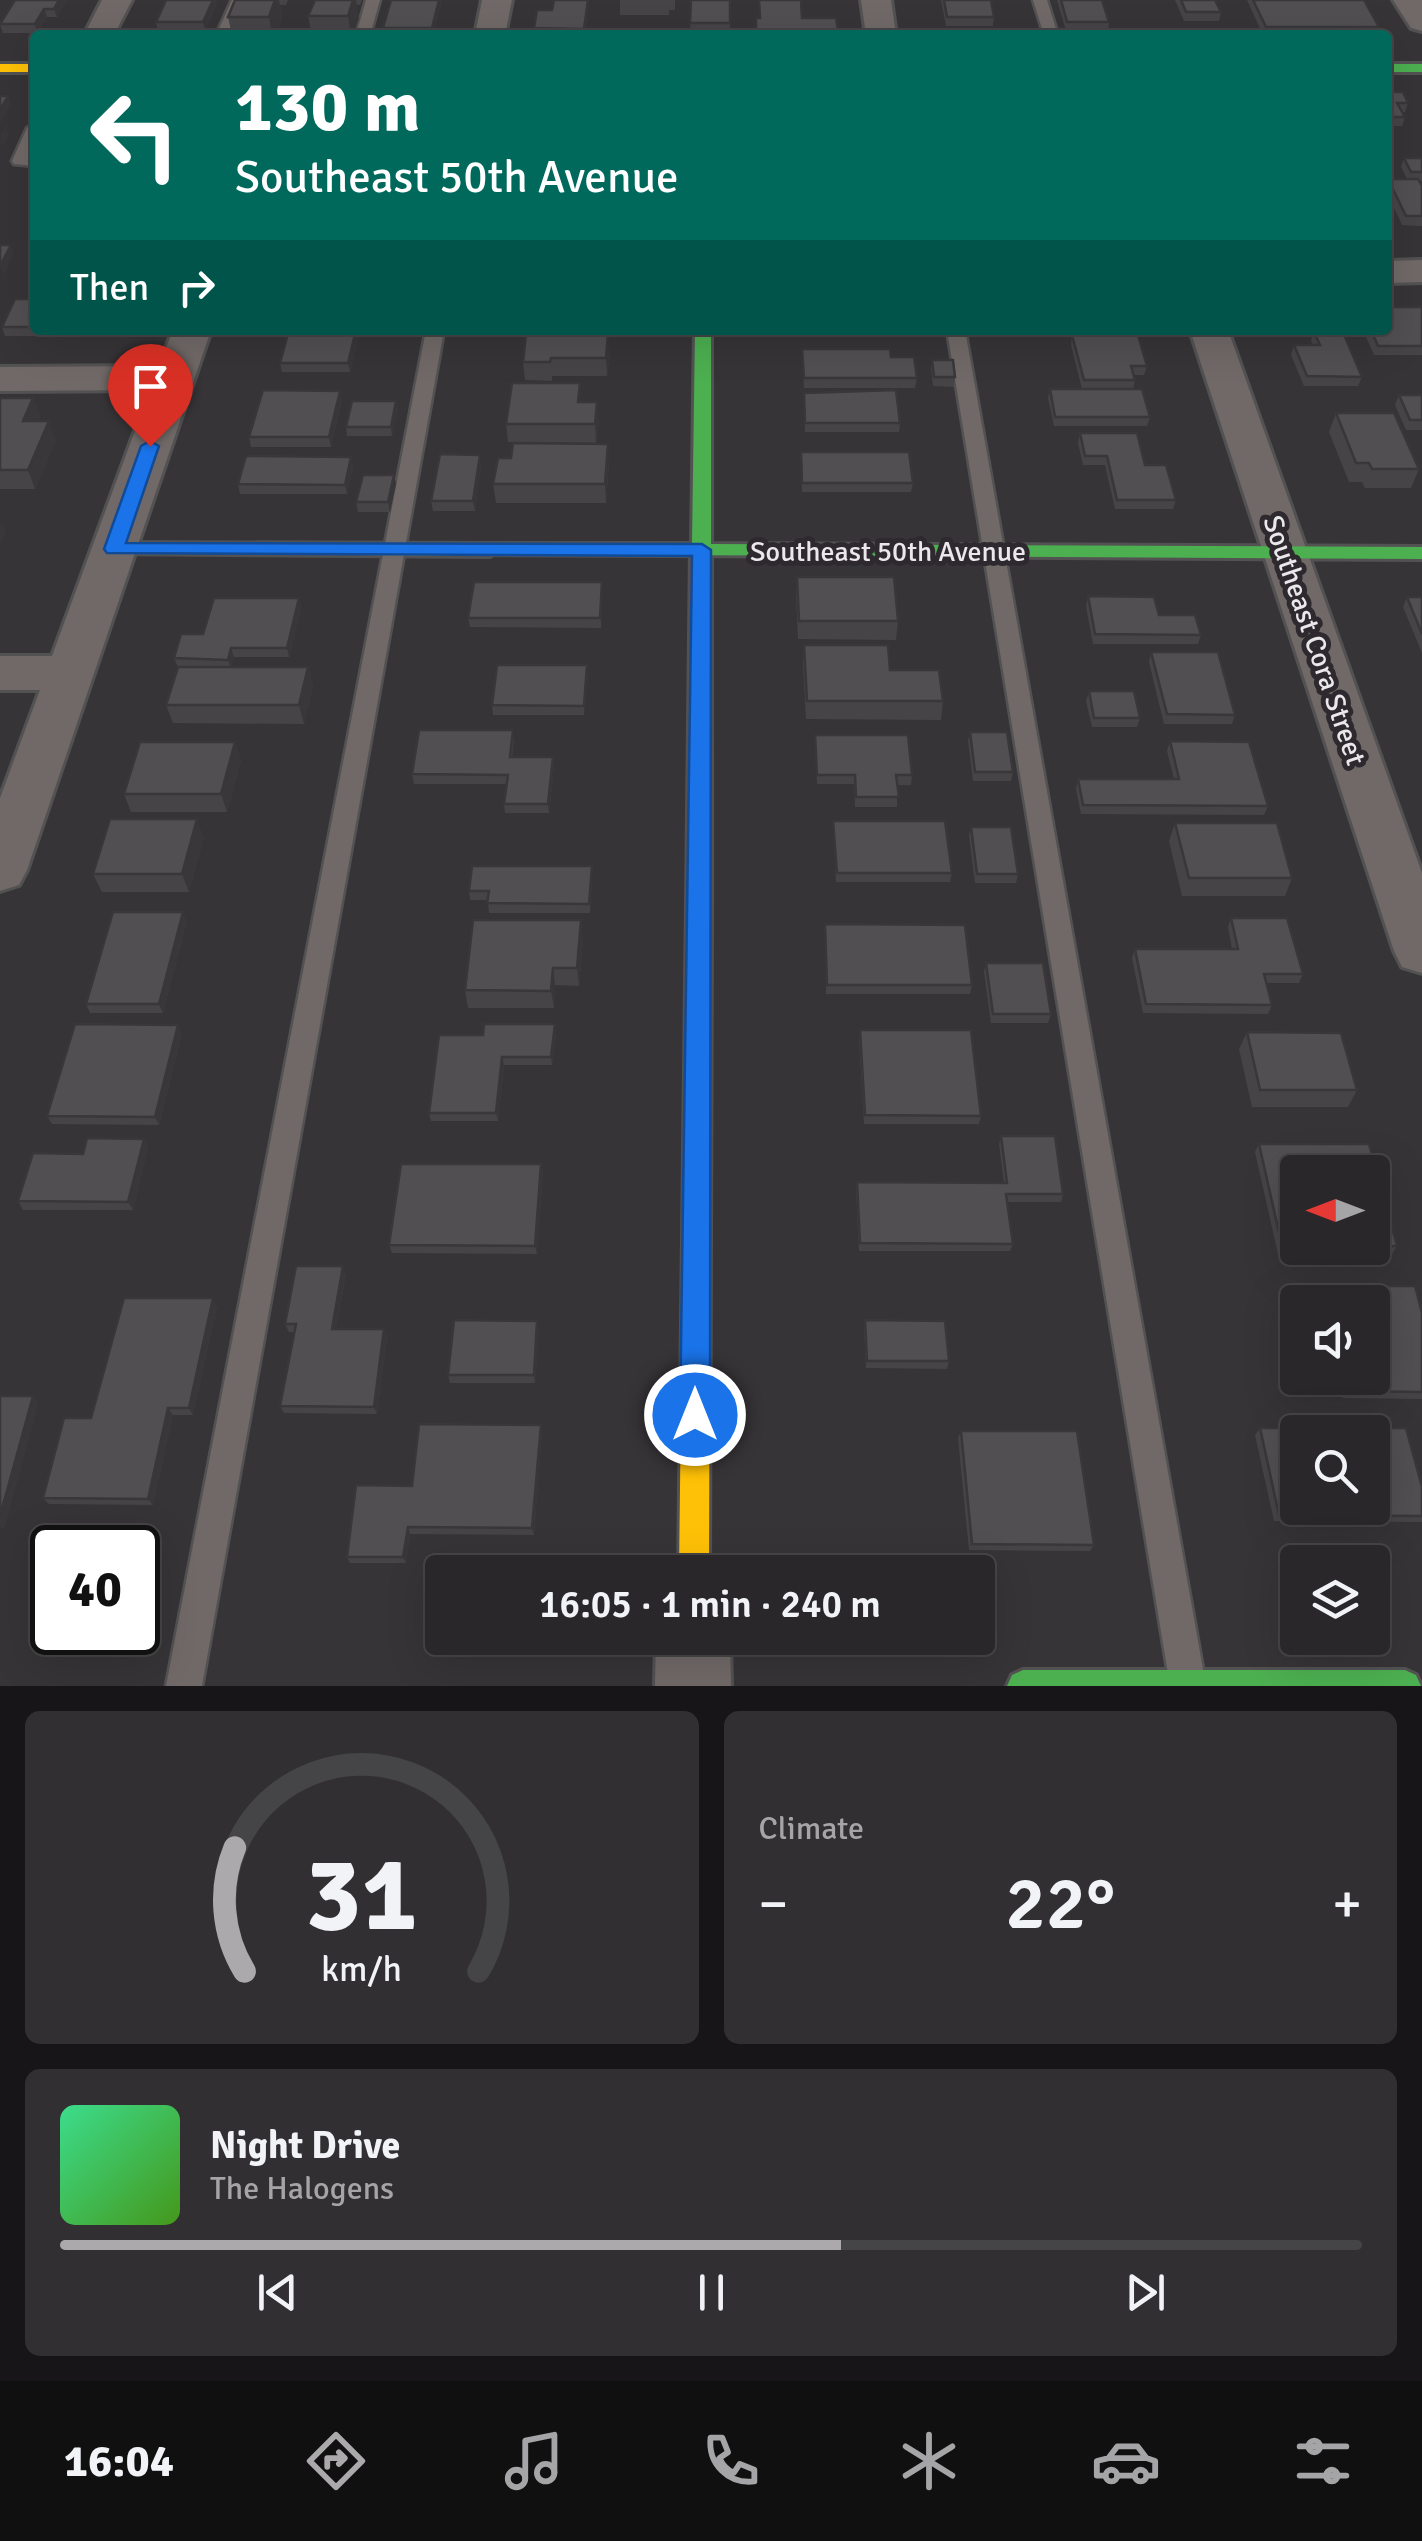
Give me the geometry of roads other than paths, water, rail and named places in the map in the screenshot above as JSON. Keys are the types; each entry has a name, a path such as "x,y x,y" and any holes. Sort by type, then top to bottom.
{"street":[{"path":"101,30 117,0"},
{"path":"491,30 497,0"},
{"path":"876,0 880,30"},
{"path":"1408,0 1422,22"},
{"path":"0,68 30,68"},
{"path":"1392,68 1422,68"},
{"path":"1392,272 1422,272"},
{"path":"0,870 190,335"},
{"path":"694,1555 703,335"},
{"name":"Southeast Cora Street","path":"1211,335 1422,951"},
{"path":"0,378 174,378"},
{"name":"Southeast 50th Avenue","path":"114,549 1422,553"},
{"path":"0,673 70,673"},
{"path":"693,1655 693,1686"},
{"path":"1023,1686 1405,1686"}],"lane":[{"path":"226,30 239,0"},
{"path":"364,30 373,0"},
{"path":"1040,0 1049,30"},
{"path":"30,139 20,162 30,161"},
{"path":"184,1686 434,335"},
{"path":"957,335 1188,1685"}]}
